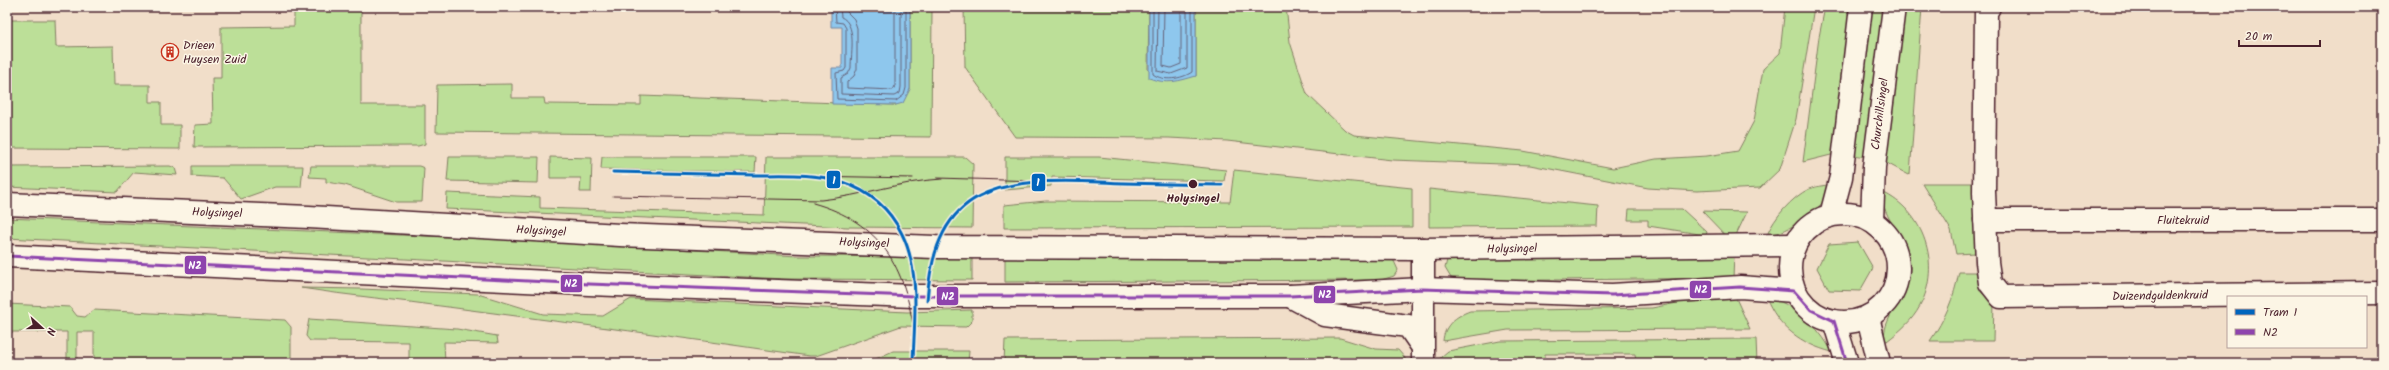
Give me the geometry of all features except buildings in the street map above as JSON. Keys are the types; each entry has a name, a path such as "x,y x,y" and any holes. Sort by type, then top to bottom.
{"street":[{"path":"1831,215 1841,177 1861,7"},
{"name":"Churchillsingel","path":"1872,221 1874,167 1894,7"},
{"path":"1984,220 1986,12 1989,7"},
{"name":"Holysingel","path":"7,204 340,219 620,235 935,246 1423,249 1756,247 1794,245"},
{"path":"1855,214 1872,221 1890,238 1896,254 1898,270 1891,294 1881,307 1868,316 1851,322 1834,321 1814,313 1794,291 1789,268 1794,245 1809,226 1831,215 1855,214"},
{"name":"Fluitekruid","path":"1984,220 2382,220"},
{"name":"Duizendguldenkruid","path":"1984,220 1990,283 2001,297 2382,293"},
{"path":"1422,355 1423,249"},
{"path":"7,256 589,284 914,296 1290,296 1422,289 1612,295 1740,287 1794,291"},
{"path":"1290,296 1325,315 1408,326 1422,355"},
{"path":"1868,316 1879,363"},
{"path":"1834,321 1847,363"}],"green space":[{"path":"294,7 361,7 361,105 425,105 425,144 418,146 194,147 195,125 213,124 212,78 221,78 221,27 294,26"},
{"path":"910,7 932,8 931,137 436,132 437,85 512,84 512,98 544,98 545,104 641,105 641,96 896,105 910,89"},
{"path":"964,7 1149,7 1148,70 1196,76 1196,7 1286,7 1290,42 1307,94 1345,130 1354,135 1523,151 1613,168 1656,159 1707,156 1738,151 1754,121 1763,69 1780,53 1785,7 1814,7 1796,119 1780,169 1760,188 1697,191 1648,188 1530,165 1392,160 1227,141 1169,138 1015,137 965,67"},
{"path":"1825,7 1852,7 1835,154 1803,162 1819,37"},
{"path":"1869,7 1885,7 1867,157 1852,155"},
{"path":"1902,7 1922,7 1909,175 1883,161"},
{"path":"7,20 55,20 56,47 113,46 114,85 150,85 150,102 161,102 161,125 180,125 180,149 7,148"},
{"path":"449,157 539,157 538,183 447,181"},
{"path":"550,157 592,158 591,192 580,192 581,178 550,178"},
{"path":"602,157 756,157 755,172 601,169"},
{"path":"766,157 965,157 973,164 972,228 848,227 446,209 447,193 540,197 540,208 764,215"},
{"path":"1005,157 1099,157 1226,170 1224,181 1052,177 1051,186 1005,190"},
{"path":"170,166 175,168 177,175 134,172 117,192 7,187 7,167"},
{"path":"192,166 303,166 301,187 275,187 241,199 223,178 192,176"},
{"path":"311,166 419,166 424,168 422,202 396,202 345,185 326,182 326,178 309,177"},
{"path":"1234,170 1412,188 1412,227 1004,228 1004,205 1046,201 1230,202"},
{"path":"1922,183 1975,183 1976,253 1956,254 1951,230"},
{"path":"1831,184 1824,200 1812,213 1789,228 1767,235 1779,215 1796,197 1814,187"},
{"path":"1429,189 1598,206 1597,226 1429,227"},
{"path":"1882,192 1897,201 1909,212 1925,241 1929,257 1929,274 1926,290 1920,306 1905,325 1887,341 1884,340 1885,330 1906,286 1910,266 1905,247 1886,211"},
{"path":"1629,209 1682,209 1707,232 1706,235 1648,226 1648,220 1628,220"},
{"path":"1702,211 1747,212 1735,237 1727,237"},
{"path":"7,218 516,240 798,256 972,257 972,280 784,279 7,238"},
{"path":"1858,242 1873,268 1860,291 1829,290 1817,268 1829,244"},
{"path":"1734,255 1733,278 1462,281 1451,278 1445,268 1447,260 1453,257"},
{"path":"1005,256 1383,256 1394,261 1398,270 1394,276 1381,280 1005,282"},
{"path":"1959,272 1976,272 1981,292 1994,303 1993,341 1930,341 1948,308"},
{"path":"301,288 478,294 543,314 603,316 631,299 907,312 972,310 972,321 966,327 901,326 816,356 809,356"},
{"path":"1735,296 1750,329 1508,330 1443,341 1448,326 1456,318 1470,311 1652,308 1702,298"},
{"path":"1766,297 1776,300 1796,310 1805,317 1827,343 1832,352 1810,344 1792,333 1777,317"},
{"path":"7,304 70,307 77,316 85,317 94,310 285,320 291,327 291,363 94,363 94,332 77,332 77,363 67,363 67,332 7,332"},
{"path":"309,319 457,329 497,336 498,343 444,342 445,363 409,363 409,342 310,341 306,336"},
{"path":"1340,338 1376,349 1398,350 1405,358 1405,363 1004,363 1005,340"},
{"path":"1756,339 1757,363 1636,363 1635,354 1545,354 1545,363 1440,363 1441,357 1448,351 1500,341"},
{"path":"893,351 969,351 968,363 867,363"}],"water":[{"path":"831,7 910,7 910,89 903,103 896,105 832,104 832,68 842,68 842,27 831,27"},
{"path":"1149,7 1196,7 1196,76 1178,81 1167,82 1149,78"}],"tram line":[{"name":"1","path":"613,172 810,176 832,179 861,190 885,209 897,225 908,249 912,265 915,298 913,363"},
{"path":"809,176 913,178"},
{"path":"937,178 1037,181"},
{"path":"613,196 821,200 927,180 942,179"},
{"name":"1","path":"927,301 933,262 943,232 959,211 979,196 1004,187 1032,182 1064,181 1222,185"},
{"path":"813,203 837,211 856,222 873,235 886,250 896,268 904,288 914,334"}],"transit line":[{"name":"N2","path":"7,256 589,284 914,296 1290,296 1422,289 1612,295 1740,287 1794,291 1811,310 1834,321 1847,363"}],"place":[{"name":"Drieen Huysen Zuid","path":"170,52"},
{"name":"Holysingel","path":"1193,184"}]}
